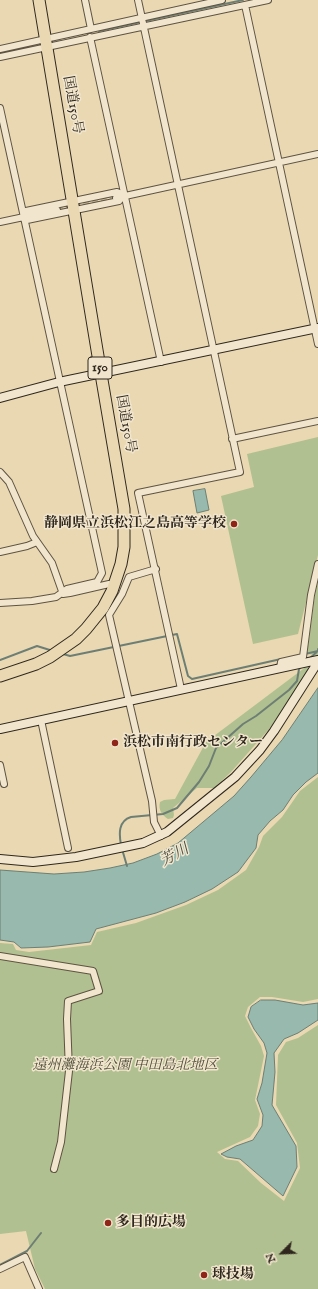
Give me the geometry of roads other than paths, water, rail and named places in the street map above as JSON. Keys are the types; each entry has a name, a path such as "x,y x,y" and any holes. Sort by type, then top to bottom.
{"highway":[{"name":"国道150号","path":"0,676 36,664 50,657 76,639 95,619 112,591 121,564 124,547 124,509 39,0"}],"street":[{"path":"85,0 91,29"},
{"path":"138,0 240,472 138,493 181,689"},
{"path":"0,57 91,29 142,18 191,3 222,0"},
{"path":"0,49 90,37 268,0"},
{"path":"245,5 316,329 318,344"},
{"path":"90,37 161,362"},
{"path":"0,108 102,573 97,582 67,589 63,594"},
{"path":"116,198 124,195 318,154"},
{"path":"24,217 28,220 117,192 124,195"},
{"path":"24,217 26,211 118,201 124,195"},
{"path":"0,222 58,210"},
{"path":"0,398 59,382 316,329"},
{"path":"232,439 318,421"},
{"path":"0,472 9,482 33,536 52,563 63,594"},
{"path":"0,552 27,546 37,542"},
{"path":"280,668 281,662 302,658 311,595 318,564"},
{"path":"132,579 156,571"},
{"path":"156,571 129,577 122,594 110,615 152,801 154,822 161,836"},
{"path":"0,603 32,601 56,597 63,594 109,584"},
{"path":"0,729 181,689 318,661"},
{"path":"0,859 33,862 76,857 143,843 161,836 235,777 260,750 274,731 318,661"},
{"path":"41,720 68,848"},
{"path":"0,764 4,784"},
{"path":"0,956 93,971 99,991 68,1001 67,1019 69,1071 61,1142 54,1170"},
{"path":"0,1269 25,1257 39,1289"}],"water":[{"path":"205,489 209,510 197,513 193,491"},
{"name":"芳川","path":"318,688 318,773 293,795 283,810 270,821 258,835 256,848 238,872 212,889 185,902 156,913 96,929 90,942 48,947 21,948 14,942 0,940 0,870 54,874 84,872 133,863 157,854 178,843 234,796 282,740"},
{"path":"261,1000 275,1000 303,1005 318,1003 318,1020 298,1033 284,1039 274,1053 275,1072 272,1105 296,1146 297,1167 283,1196 240,1159 227,1157 221,1154 236,1146 253,1140 262,1126 263,1115 257,1099 262,1083 267,1053 264,1043 248,1017 251,1007"}],"waterway":[{"path":"99,31 243,0"},
{"path":"63,654 70,656 177,634 188,676 192,679 281,659"},
{"path":"0,660 37,646 53,651"},
{"path":"310,658 318,651 318,649"},
{"path":"305,654 318,651"},
{"path":"121,845 120,828 127,819 131,817 163,814 177,808 199,782 209,766 216,748 243,724 256,716 289,690 297,681 299,669 301,667"},
{"path":"122,849 127,866"},
{"path":"0,1265 27,1251 41,1233"}],"tunnel":[{"path":"57,210 116,198"}],"place":[{"name":"静岡県立浜松江之島高等学校","path":"234,524"},
{"name":"浜松市南行政センター","path":"115,743"},
{"name":"多目的広場","path":"108,1223"},
{"name":"球技場","path":"204,1275"}],"park label":[{"name":"遠州灘海浜公園 中田島北地区","path":"125,1066"}]}
